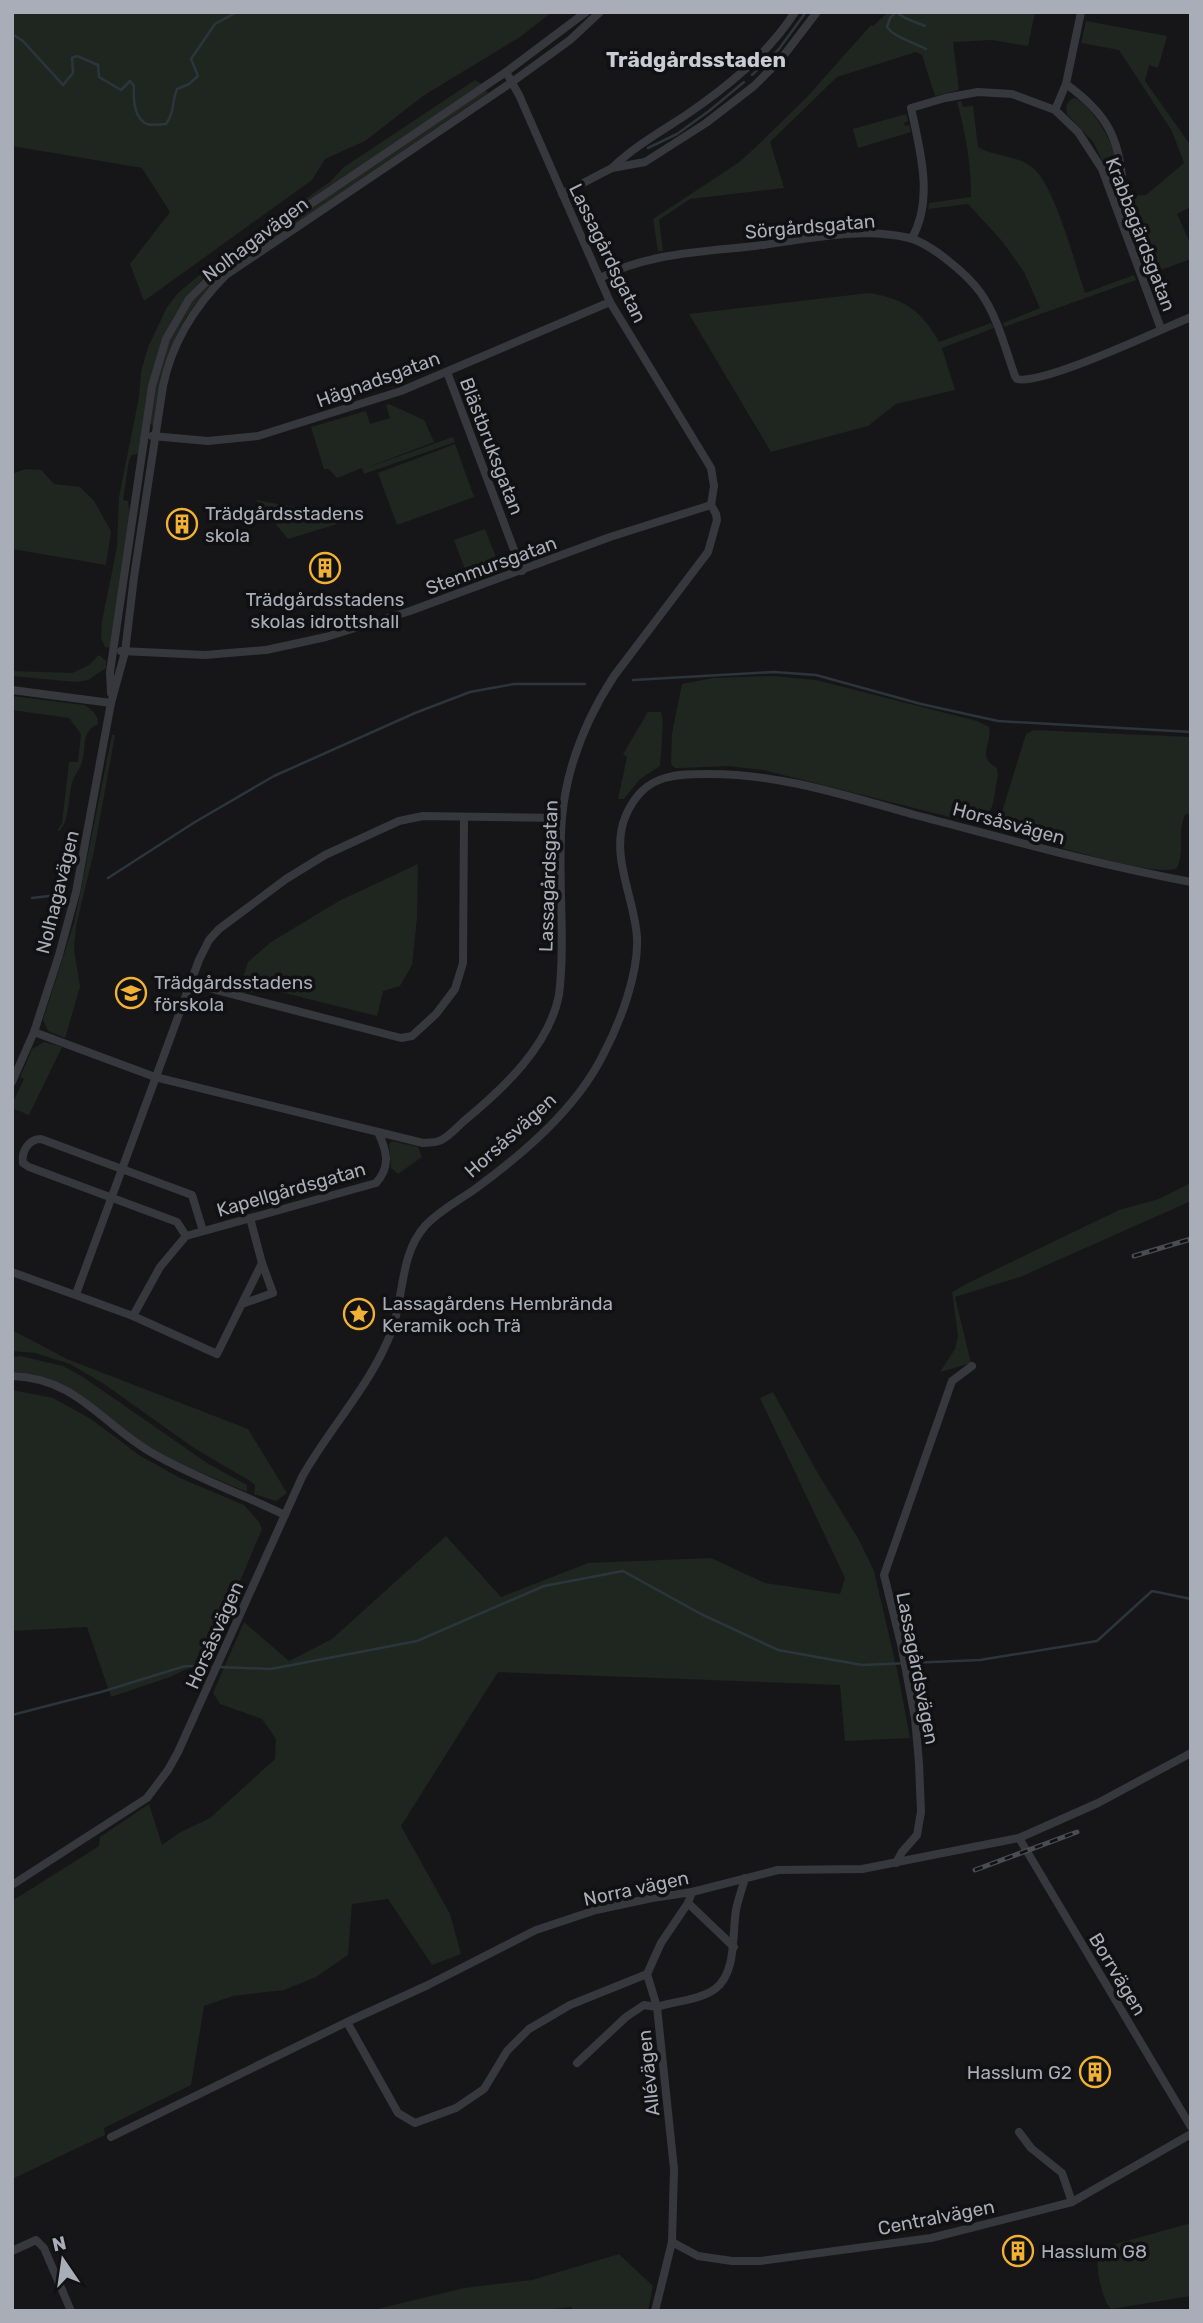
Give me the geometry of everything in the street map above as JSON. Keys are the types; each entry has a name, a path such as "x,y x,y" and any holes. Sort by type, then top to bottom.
{"street":[{"name":"Nolhagavägen","path":"111,702 110,673 152,386 166,339 179,315 202,285 229,259 506,72 586,12"},
{"name":"Nolhagavägen","path":"12,1082 34,1032 62,946 76,892 111,702 125,652 167,368 187,322 206,295 226,275 512,82 570,40 600,12"},
{"path":"562,194 612,168 633,148 715,95 767,48 795,12"},
{"path":"612,168 645,162 706,123 754,86 781,59 817,12"},
{"path":"1055,110 1066,84 1081,12"},
{"name":"Lassagårdsgatan","path":"34,1032 155,1077 423,1143 438,1142 484,1105 517,1071 543,1036 556,1009 561,981 562,818 572,765 589,719 614,676 708,552 717,520 711,505 714,486 711,468 610,302 506,72"},
{"path":"1066,84 1091,103 1107,123 1117,148 1123,178 1123,188 1111,190"},
{"name":"Krabbagärdsgatan","path":"912,238 920,223 923,195 922,165 911,108 978,92 1012,94 1055,110 1079,132 1091,149 1111,190 1141,281 1161,329"},
{"name":"Sörgårdsgatan","path":"600,278 627,265 668,256 858,234 912,238 950,261 981,292 1017,379 1027,381 1085,362 1191,317"},
{"name":"Hägnadsgatan","path":"145,435 208,441 258,436 401,391 610,302"},
{"name":"Blästbruksgatan","path":"447,372 522,571"},
{"name":"Stenmursgatan","path":"114,651 205,655 267,650 326,637 382,621 610,537 711,505"},
{"path":"12,690 111,702"},
{"name":"Horsåsvägen","path":"12,1885 122,1815 147,1798 157,1787 178,1752 302,1478 320,1446 377,1362 393,1328 411,1246 428,1223 517,1155 546,1129 592,1076 622,1010 636,957 635,922 621,857 621,835 633,802 652,783 681,775 728,774 762,777 819,789 1111,866 1191,883"},
{"path":"76,1294 189,984 201,954 219,929 286,879 325,855 399,821 423,816 562,818"},
{"path":"189,984 401,1038 412,1036 436,1014 455,989 463,963 464,817"},
{"name":"Kapellgårdsgatan","path":"203,1231 192,1195 41,1139 29,1142 22,1158 23,1163 29,1167 177,1222 186,1236 376,1183 385,1174 386,1162 378,1132"},
{"path":"242,1304 273,1293 250,1218"},
{"path":"133,1316 160,1267 186,1236"},
{"path":"12,1272 133,1316 217,1354 262,1263"},
{"name":"Lassagårdsvägen","path":"896,1863 917,1835 921,1812 915,1718 884,1575 952,1381 972,1366"},
{"path":"12,1376 26,1376 67,1389 153,1453 285,1515"},
{"name":"Norra vägen","path":"111,2137 428,1985 536,1930 596,1910 692,1892 778,1870 833,1871 896,1863 1019,1838 1098,1803 1191,1753"},
{"name":"Borrvägen","path":"1019,1838 1191,2127"},
{"name":"Allévägen","path":"655,2311 673,2242 674,2169 657,2007 718,1987 725,1977 734,1947 736,1911 745,1878"},
{"path":"347,2022 398,2112 415,2123 456,2108 484,2089 507,2051 529,2029 570,2005 647,1974 692,1892"},
{"path":"688,1903 734,1947"},
{"path":"577,2063 626,2017 645,2005 657,2007 647,1974"},
{"path":"1019,2132 1031,2148 1062,2173 1072,2202"},
{"name":"Centralvägen","path":"673,2242 698,2256 732,2261 760,2261 932,2238 1072,2202 1191,2134"},
{"path":"12,2250 36,2240 44,2248 71,2311"}],"shaded area":[{"path":"12,12 552,12 520,37 423,96 365,141 325,159 312,180 144,301 130,264 170,212 142,168 12,146"},
{"path":"888,12 1035,12 1028,46 991,40 953,42 959,90 935,96 922,55 916,52 837,77 770,142 784,188 690,199 659,220 663,251 658,251 653,219 738,163 807,97 871,25"},
{"path":"1086,21 1167,36 1158,68 1149,65 1145,81 1191,146 1191,207 1177,214 1191,245 1191,259 1147,275 1122,208 1129,196 1146,195 1184,163 1172,131 1119,50 1081,43"},
{"path":"475,80 482,84 286,217 287,212 331,181 344,167"},
{"path":"485,89 488,93 233,266 216,281 193,307 176,337 152,426 150,421 154,387 171,336 192,300 231,261"},
{"path":"1075,98 1100,123 1113,148 1117,161 1117,182 1111,180 1094,143 1067,114 1066,106"},
{"path":"961,101 963,107 973,106 978,147 1027,164 1041,177 1056,208 1085,293 1134,275 1136,280 1004,327 1003,323 1040,308 1024,272 1002,241 968,204 928,209 929,203 971,197 967,149 957,102"},
{"path":"906,114 908,121 904,123 905,126 909,125 911,132 858,148 853,129"},
{"path":"275,219 280,221 210,272 192,291 166,333 151,379 139,454 132,455 129,460 123,500 128,501 130,516 110,648 105,647 101,638 102,621 117,547 119,497 139,397 141,372 148,347 167,307 178,293 221,257"},
{"path":"869,293 893,299 911,308 926,322 939,342 991,323 994,328 942,348 955,390 896,404 868,426 771,452 689,314"},
{"path":"386,405 424,420 434,442 366,468 453,437 455,442 364,474 362,468 337,478 329,469 324,469 311,427 366,411 370,424 390,418"},
{"path":"455,444 474,497 397,525 378,473"},
{"path":"25,469 41,470 54,484 80,487 94,501 111,531 106,565 12,549 12,474"},
{"path":"256,500 321,512 332,508 337,524 288,539"},
{"path":"485,529 497,560 466,572 454,540"},
{"path":"99,655 106,661 106,668 88,680 76,682 12,676 12,671 72,673 89,665"},
{"path":"773,676 816,680 977,721 989,727 986,755 997,768 998,775 991,809 982,818 962,820 763,770 728,766 675,768 671,764 672,733 682,684 713,678"},
{"path":"12,696 84,705 92,710 97,718 98,724 86,735 82,762 72,783 67,815 59,831 69,762 78,762 81,734 69,718 12,710"},
{"path":"648,712 661,712 663,723 660,766 640,779 624,799 618,799 627,757 623,754"},
{"path":"1034,730 1191,737 1191,813 1185,815 1183,821 1177,868 1165,870 1121,863 1004,831 999,824 1001,815 1026,734"},
{"path":"112,735 115,735 94,851 76,926 74,949 80,987 65,1038 48,1031 43,1020 74,923"},
{"path":"418,864 417,918 412,965 400,986 383,991 377,1016 260,987 243,993 241,984 248,962 271,942 339,901"},
{"path":"44,1042 62,1047 29,1115 12,1108 12,1104 24,1079 20,1077 32,1049"},
{"path":"392,1141 418,1147 422,1157 398,1174 391,1168 389,1144"},
{"path":"1191,1183 1191,1201 1020,1277 955,1297 971,1363 940,1372 955,1349 958,1336 952,1292 1119,1210 1159,1199"},
{"path":"12,1330 67,1359 248,1429 287,1493 276,1501 254,1494 255,1485 250,1481 194,1448 104,1384 70,1364 35,1353 12,1351"},
{"path":"20,1356 63,1366 83,1377 207,1463 247,1485 247,1492 148,1446 69,1388 33,1374 12,1372 12,1357"},
{"path":"12,1390 53,1398 91,1419 139,1455 180,1478 244,1505 259,1522 262,1529 207,1659 170,1677 111,1697 87,1627 12,1631"},
{"path":"773,1392 859,1540 874,1571 910,1738 845,1741 840,1685 498,1672 401,1826 450,1914 461,1954 432,1965 388,1899 352,1904 348,1955 316,1977 284,1990 233,1996 204,2006 191,2085 104,2128 105,2135 12,2179 12,1901 99,1846 100,1837 149,1804 162,1845 179,1833 210,1818 275,1759 276,1739 262,1719 220,1704 213,1693 244,1622 289,1661 332,1639 446,1536 501,1597 588,1563 711,1558 765,1583 840,1594 845,1578 760,1398"},
{"path":"1191,2223 1191,2296 1111,2309 1100,2282 1099,2252 1105,2247"},
{"path":"619,2254 653,2286 648,2311 572,2311 572,2307 534,2311 369,2311 464,2288 532,2280"}],"waterway":[{"path":"12,34 23,41 63,85 73,73 72,58 77,56 98,65 99,77 121,90 130,81 134,86 134,102 139,118 149,125 166,124 177,89 198,76 191,59 215,24 237,12"},
{"path":"752,75 779,49 806,12"},
{"path":"896,12 887,27 890,31 926,49"},
{"path":"896,12 925,26"},
{"path":"648,148 677,134 744,82"},
{"path":"633,680 774,672 816,675 921,704 998,721 1191,732"},
{"path":"108,878 195,822 274,776 415,713 470,692 514,684 585,684"},
{"path":"32,898 58,895"},
{"path":"219,1667 271,1669 417,1641 544,1586 623,1571 701,1614 778,1650 862,1665 980,1660 1097,1641 1152,1591 1191,1599"},
{"path":"12,1715 101,1692 185,1666 212,1667"}],"railway":[{"path":"1134,1256 1191,1239"},
{"path":"975,1870 1077,1832"}],"place":[{"name":"Trädgårdsstadens skola","path":"182,524"},
{"name":"Trädgårdsstadens skolas idrottshall","path":"325,568"},
{"name":"Trädgårdsstadens förskola","path":"131,993"},
{"name":"Lassagårdens Hembrända Keramik och Trä","path":"359,1314"},
{"name":"Hasslum G2","path":"1095,2072"},
{"name":"Hasslum G8","path":"1018,2251"}],"district":[{"name":"Trädgårdsstaden","path":"696,60"}]}
